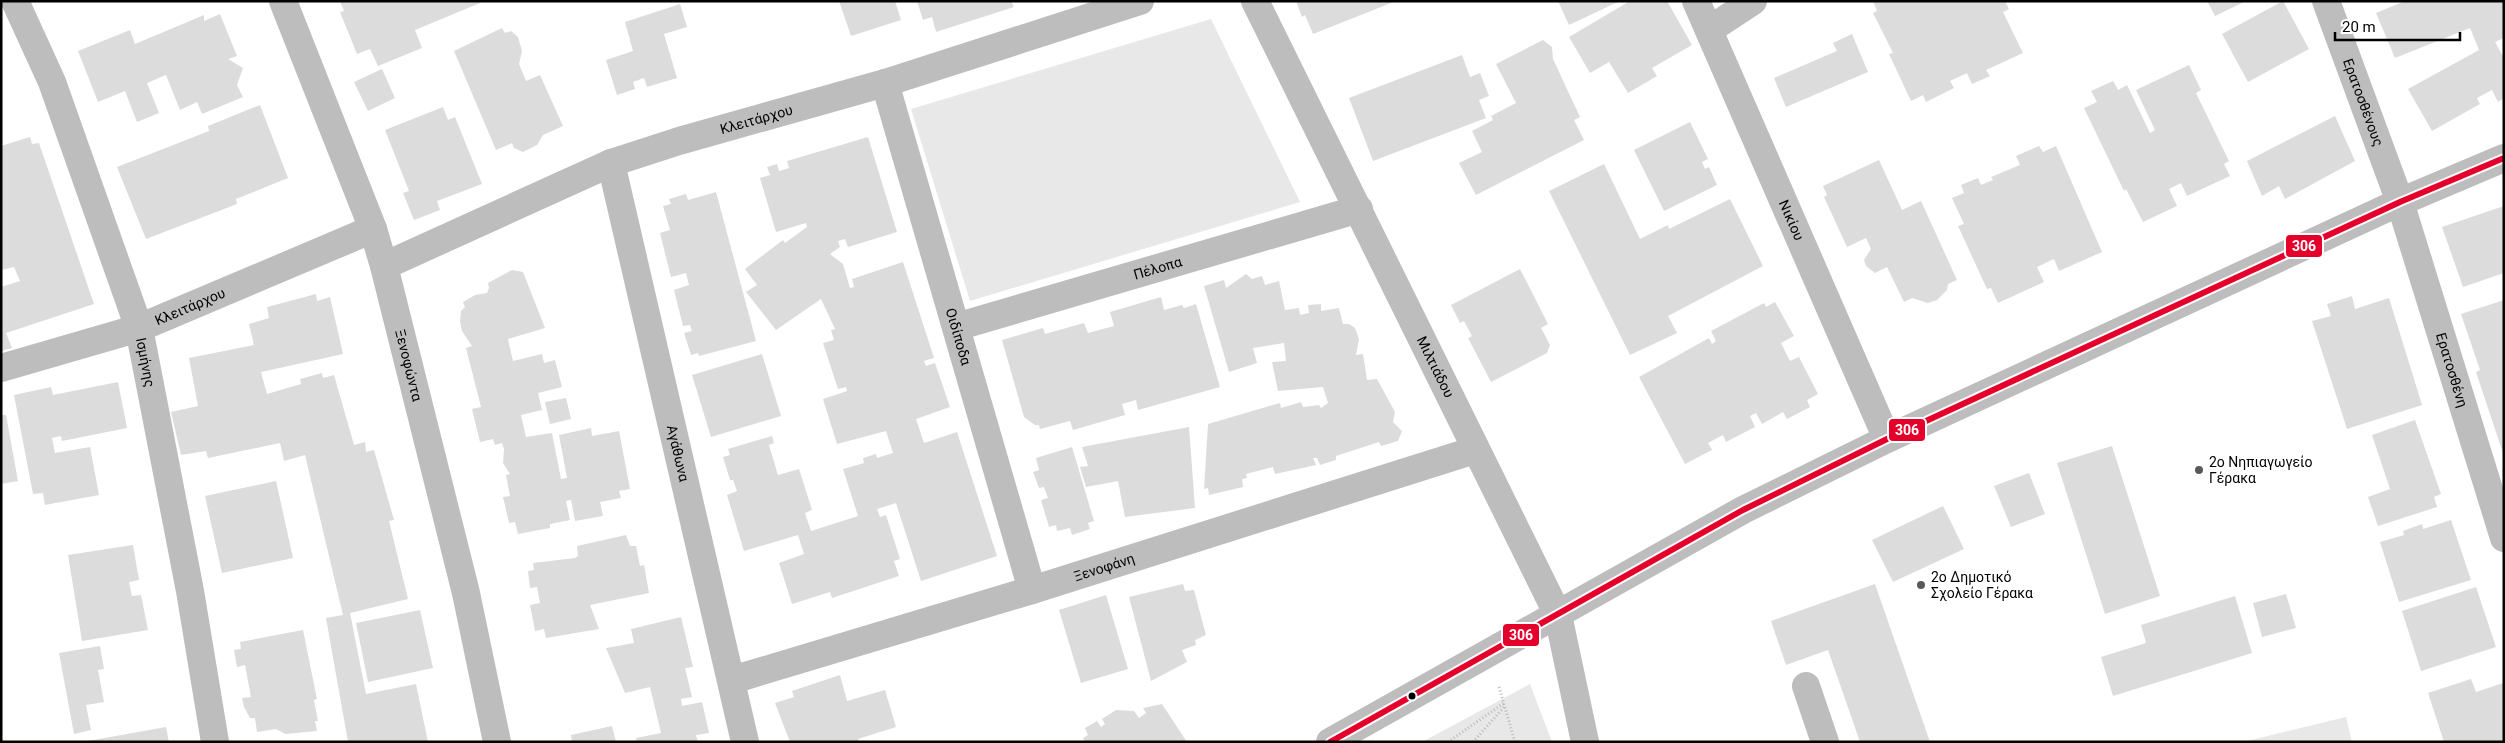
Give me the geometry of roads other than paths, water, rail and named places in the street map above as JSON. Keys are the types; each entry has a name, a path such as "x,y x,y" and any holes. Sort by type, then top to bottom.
{"street":[{"name":"Ισμήνης","path":"15,1 52,82 139,328 190,590 215,742"},
{"name":"Ξενοφώντα","path":"283,1 373,229 384,266 466,593 497,742"},
{"name":"Κλειτάρχου","path":"384,266 612,163 679,141 885,83 1140,1"},
{"name":"Μιλτιάδου","path":"1255,1 1558,615 1585,742"},
{"name":"Νικίου","path":"1696,1 1887,439"},
{"path":"1709,30 1753,1"},
{"name":"Ερατοσθένους","path":"2326,1 2400,202"},
{"name":"Οιδίποδα","path":"885,83 1032,590"},
{"path":"1330,742 1743,510 1887,439 2400,202 2504,158"},
{"name":"Αγάθωνα","path":"612,163 745,742"},
{"name":"Ερατοσθένη","path":"2400,202 2504,538"},
{"name":"Πέλοπα","path":"956,327 1359,209"},
{"name":"Κλειτάρχου","path":"1,368 139,328 373,229"},
{"name":"Ξενοφάνη","path":"732,680 1032,590 1475,450"},
{"path":"1806,686 1824,742"}],"place":[{"name":"2ο Νηπιαγωγείο Γέρακα","path":"2199,470"},
{"name":"2ο Δημοτικό Σχολείο Γέρακα","path":"1921,585"}]}
